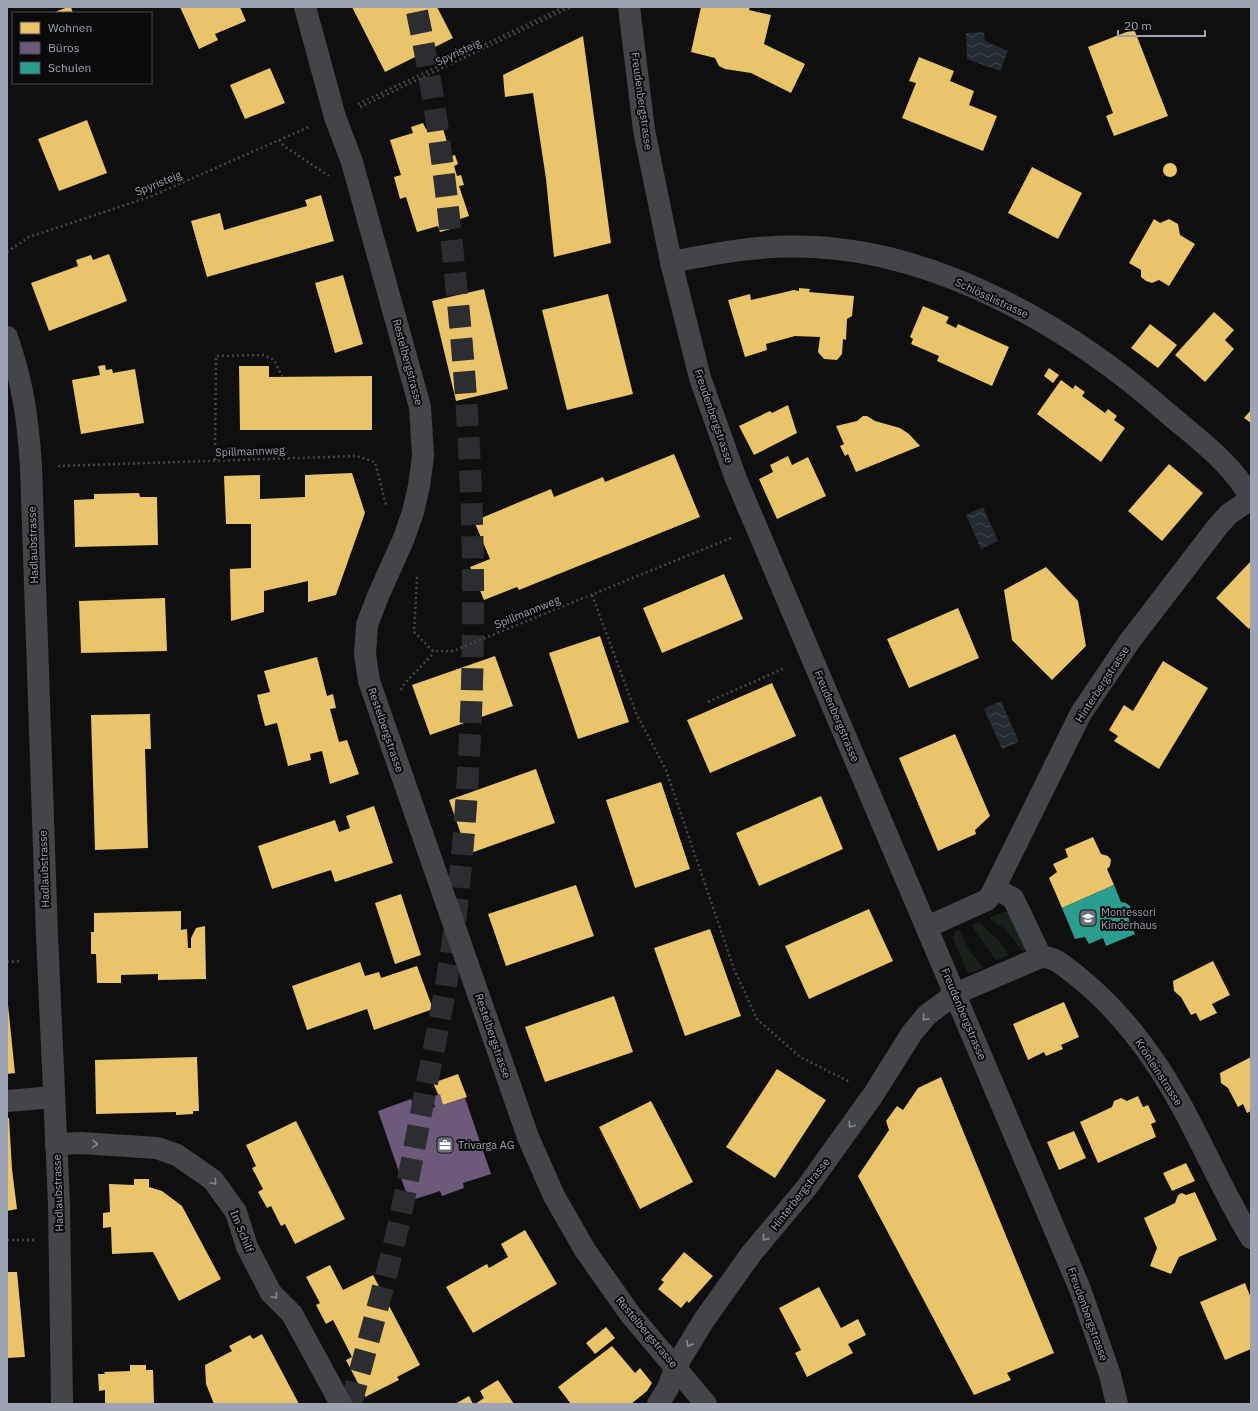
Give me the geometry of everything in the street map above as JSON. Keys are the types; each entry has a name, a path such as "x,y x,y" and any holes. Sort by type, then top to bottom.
{"street":[{"name":"Restelbergstrasse","path":"305,7 335,117 358,185 420,407 423,456 419,486 413,512 404,538 378,596 367,625 365,654 369,681 528,1137 554,1196 585,1250 630,1314 676,1366 706,1404"},
{"name":"Freudenbergstrasse","path":"629,7 644,130 671,262 700,378 736,479 1080,1289 1110,1375 1117,1404"},
{"name":"Schlösslistrasse","path":"671,262 735,249 776,246 814,247 876,255 935,272 987,294 1046,324 1122,375 1227,466 1244,485 1251,499"},
{"name":"Hadlaubstrasse","path":"7,337 18,368 28,418 56,1144 62,1404"},
{"name":"Hinterbergstrasse","path":"927,927 987,900 995,889 1081,713 1129,642 1218,526 1229,514 1251,499"},
{"path":"955,994 1040,957 1012,898 995,889"},
{"name":"Krönleinstrasse","path":"1040,957 1048,956 1057,961 1086,983 1142,1042 1190,1121 1237,1215 1251,1238"},
{"name":"Hinterbergstrasse","path":"658,1404 668,1388 676,1366 704,1320 752,1254 807,1187 873,1095 912,1033 927,1015 955,994"},
{"path":"7,1101 53,1097"},
{"name":"Im Schilf","path":"56,1144 81,1143 157,1148 177,1155 214,1180 236,1212 247,1247 272,1293 292,1314 341,1404"}],"path":[{"path":"353,107 564,7"},
{"name":"Spyristeig","path":"359,108 571,7"},
{"name":"Spyristeig","path":"7,252 30,237 152,196 314,125"},
{"path":"279,140 284,146 329,176 336,175"},
{"path":"215,460 216,356 264,355 274,360 282,376"},
{"name":"Spillmannweg","path":"51,467 356,456 375,462 388,511"},
{"name":"Spillmannweg","path":"433,651 453,651 731,538"},
{"path":"402,690 404,684 431,656 433,651 414,632 417,573"},
{"path":"592,595 636,713 666,770 734,969 757,1019 800,1056 852,1083"},
{"path":"708,702 785,668"},
{"path":"7,962 29,960"},
{"path":"7,1240 38,1240"}],"shaded area":[{"path":"1004,912 1009,912 1025,948 1024,951 1022,951 1006,930 990,919 990,917"},
{"path":"979,922 999,941 1009,955 996,960 972,927 972,925"},
{"path":"959,930 970,952 984,968 970,973 967,972 953,938 954,932"}],"water":[{"path":"984,32 985,41 1008,51 1000,71 967,59 966,33"},
{"path":"983,507 998,541 981,549 966,515"},
{"path":"1001,701 1019,742 1002,749 984,709"}],"building: Wohnen":[{"path":"71,7 73,12 55,12"},
{"path":"180,7 240,7 246,21 215,34 218,40 199,49"},
{"path":"352,7 437,7 453,38 385,72"},
{"path":"701,7 750,7 749,10 771,15 764,44 805,64 791,93 751,73 725,69 719,66 715,58 691,52"},
{"path":"1134,29 1168,116 1114,136 1106,116 1113,113 1088,47"},
{"path":"583,36 611,243 554,257 546,179 533,93 505,97 503,75"},
{"path":"919,57 954,71 950,81 974,91 969,105 997,116 983,151 902,118 916,83 909,81"},
{"path":"270,68 285,103 245,119 230,85"},
{"path":"87,120 107,173 59,191 38,139"},
{"path":"423,123 426,129 442,125 451,156 455,155 458,164 454,166 457,176 461,175 464,185 459,186 469,216 451,222 454,228 440,232 438,226 417,232 406,197 400,199 394,177 401,175 390,140 413,133 411,127"},
{"path":"1170,163 1175,165 1177,170 1175,175 1170,177 1165,175 1163,170 1165,165"},
{"path":"1032,167 1082,193 1058,239 1008,213"},
{"path":"321,195 334,241 207,277 191,221 220,213 224,230 307,206 305,200"},
{"path":"1154,219 1160,223 1169,219 1178,224 1180,235 1195,244 1169,286 1159,280 1152,283 1146,281 1141,277 1141,270 1129,263"},
{"path":"109,254 127,301 49,331 31,283 78,266 76,260 91,255 93,260"},
{"path":"343,275 363,344 335,353 315,283"},
{"path":"799,288 810,289 809,292 854,296 852,316 847,319 846,340 843,339 842,354 837,360 824,359 818,352 820,337 795,336 766,344 767,350 745,357 728,300 750,294 751,300 794,290 799,291"},
{"path":"484,289 508,389 456,401 432,301"},
{"path":"608,294 633,394 567,410 542,310"},
{"path":"923,306 949,317 946,323 956,328 958,324 1009,347 992,386 937,361 939,356 911,344 913,339 910,337"},
{"path":"1214,312 1234,330 1225,340 1234,349 1205,382 1175,355"},
{"path":"1150,324 1177,345 1158,368 1131,348"},
{"path":"105,365 106,370 112,369 113,373 135,369 144,423 81,434 72,380 100,375 98,366"},
{"path":"239,366 269,366 269,377 372,376 372,430 240,430"},
{"path":"1049,368 1059,375 1053,383 1044,376"},
{"path":"1061,380 1073,389 1075,385 1085,392 1082,396 1105,413 1108,409 1117,416 1114,420 1125,428 1101,462 1037,414"},
{"path":"788,405 797,433 754,455 739,426 770,411 772,413"},
{"path":"1251,410 1251,423 1244,418"},
{"path":"863,416 867,416 875,421 900,428 909,434 920,446 856,472 848,454 845,456 840,446 844,444 836,426 857,421"},
{"path":"674,454 700,517 519,590 517,587 484,600 470,567 490,559 474,521 551,489 554,497 603,477 605,482"},
{"path":"788,456 792,465 808,457 826,496 777,519 759,479 773,472 770,465"},
{"path":"1169,464 1203,493 1162,541 1128,511"},
{"path":"352,473 365,513 336,595 308,602 308,581 264,591 264,612 231,621 230,569 251,568 251,524 226,524 224,476 260,475 260,499 305,497 305,475"},
{"path":"139,493 140,497 157,497 158,545 75,547 74,500 94,499 94,494"},
{"path":"1251,561 1251,626 1249,629 1216,598"},
{"path":"1046,567 1078,601 1086,646 1052,680 1012,640 1004,590"},
{"path":"724,574 743,619 662,653 643,608"},
{"path":"165,598 167,651 81,653 79,601"},
{"path":"958,608 979,658 909,688 887,639"},
{"path":"600,636 629,722 578,739 549,653"},
{"path":"495,656 513,706 430,735 412,685"},
{"path":"317,657 327,696 333,694 336,708 330,709 339,742 347,740 359,774 330,784 322,751 310,754 311,760 288,766 277,723 265,726 257,695 270,692 264,671"},
{"path":"1163,661 1208,688 1159,769 1114,741 1118,736 1109,730 1124,705 1133,711"},
{"path":"772,683 796,736 710,773 687,720"},
{"path":"150,714 151,749 145,749 148,848 95,850 91,715"},
{"path":"955,734 990,816 975,830 976,834 938,851 899,758"},
{"path":"536,769 555,823 468,854 449,800"},
{"path":"661,782 690,869 635,888 606,800"},
{"path":"821,796 843,849 759,886 736,833"},
{"path":"374,806 393,863 335,882 331,870 272,889 258,846 335,820 339,832 350,828 346,816"},
{"path":"1093,837 1101,854 1108,856 1111,860 1110,866 1107,869 1114,885 1062,908 1049,878 1057,872 1053,864 1068,857 1065,849"},
{"path":"576,885 594,936 506,966 488,914"},
{"path":"401,894 421,955 395,964 375,903"},
{"path":"869,909 893,961 809,999 785,946"},
{"path":"181,911 181,930 187,929 188,948 191,948 191,938 196,928 205,926 206,979 158,980 158,974 121,975 121,983 97,983 96,954 91,954 91,932 94,932 94,913"},
{"path":"710,929 741,1016 685,1036 654,948"},
{"path":"1213,961 1230,995 1212,1004 1217,1013 1200,1021 1196,1013 1191,1015 1181,997 1174,991 1173,981"},
{"path":"360,962 365,976 379,972 381,978 417,966 433,1009 374,1030 367,1009 307,1030 292,986"},
{"path":"7,995 15,1073 7,1074"},
{"path":"614,996 633,1052 545,1082 525,1027"},
{"path":"1064,1002 1079,1037 1061,1045 1063,1049 1046,1056 1044,1052 1028,1060 1013,1024"},
{"path":"197,1057 199,1111 193,1111 193,1114 176,1115 176,1112 96,1114 95,1060"},
{"path":"1251,1057 1251,1111 1247,1113 1243,1104 1238,1107 1228,1088 1221,1083 1220,1073"},
{"path":"777,1069 826,1100 775,1178 726,1147"},
{"path":"458,1074 467,1097 443,1105 433,1083"},
{"path":"941,1077 1054,1353 1007,1373 1011,1380 974,1395 858,1176 889,1130 886,1121 897,1106 903,1110 918,1088"},
{"path":"1138,1096 1143,1107 1148,1105 1156,1122 1151,1124 1156,1137 1098,1163 1080,1122 1112,1107 1114,1101 1121,1098 1127,1101"},
{"path":"651,1101 693,1182 640,1209 599,1127"},
{"path":"7,1118 9,1118 12,1169 17,1209 7,1211"},
{"path":"296,1121 345,1219 295,1244 285,1224 281,1226 271,1206 267,1208 258,1192 263,1189 252,1168 256,1166 246,1145"},
{"path":"1074,1131 1086,1158 1059,1170 1047,1142"},
{"path":"1186,1163 1195,1181 1172,1191 1163,1173"},
{"path":"134,1179 149,1179 149,1187 162,1191 182,1206 221,1279 179,1301 153,1252 112,1254 111,1227 103,1228 103,1213 110,1212 109,1184 134,1185"},
{"path":"1195,1192 1217,1240 1179,1257 1171,1274 1150,1266 1157,1248 1144,1218 1175,1203 1178,1195 1182,1193 1186,1195"},
{"path":"525,1230 557,1284 473,1333 446,1287 487,1264 489,1268 508,1257 501,1244"},
{"path":"684,1252 713,1276 689,1303 687,1301 681,1308 658,1289 664,1282 661,1280"},
{"path":"330,1265 343,1290 373,1275 420,1365 397,1377 399,1380 365,1397 346,1360 352,1357 333,1320 326,1324 316,1305 320,1303 306,1277"},
{"path":"7,1272 17,1272 25,1357 7,1358"},
{"path":"1245,1283 1251,1298 1251,1349 1225,1360 1200,1302"},
{"path":"819,1287 841,1328 858,1319 866,1335 848,1344 853,1353 807,1377 795,1353 801,1350 779,1308"},
{"path":"606,1327 615,1338 595,1354 586,1343"},
{"path":"262,1334 299,1404 214,1404 206,1384 205,1365 232,1351 229,1346 250,1335 253,1339"},
{"path":"612,1346 635,1373 640,1368 652,1383 647,1391 631,1404 571,1404 558,1387"},
{"path":"130,1365 146,1365 146,1370 153,1370 154,1404 105,1404 105,1390 99,1391 98,1374 105,1374 104,1372 130,1371"},
{"path":"498,1380 514,1404 475,1404 484,1398 480,1391"},
{"path":"469,1396 473,1404 455,1404"}],"building: Büros":[{"path":"440,1094 443,1105 465,1098 491,1174 463,1183 464,1188 442,1196 440,1191 409,1201 378,1111 411,1099 416,1114 435,1107 432,1097"}],"building: Schulen":[{"path":"1114,885 1121,902 1130,906 1131,911 1128,917 1135,934 1106,946 1103,938 1089,944 1085,937 1075,939 1062,908"}],"tunnel":[{"path":"351,1404 400,1219 444,998 453,940 462,857 472,690 472,523 469,440 463,357 444,173 429,73 416,7"}],"place":[{"name":"Montessori Kinderhaus","path":"1088,918"},
{"name":"Trivarga AG","path":"445,1145"}]}
